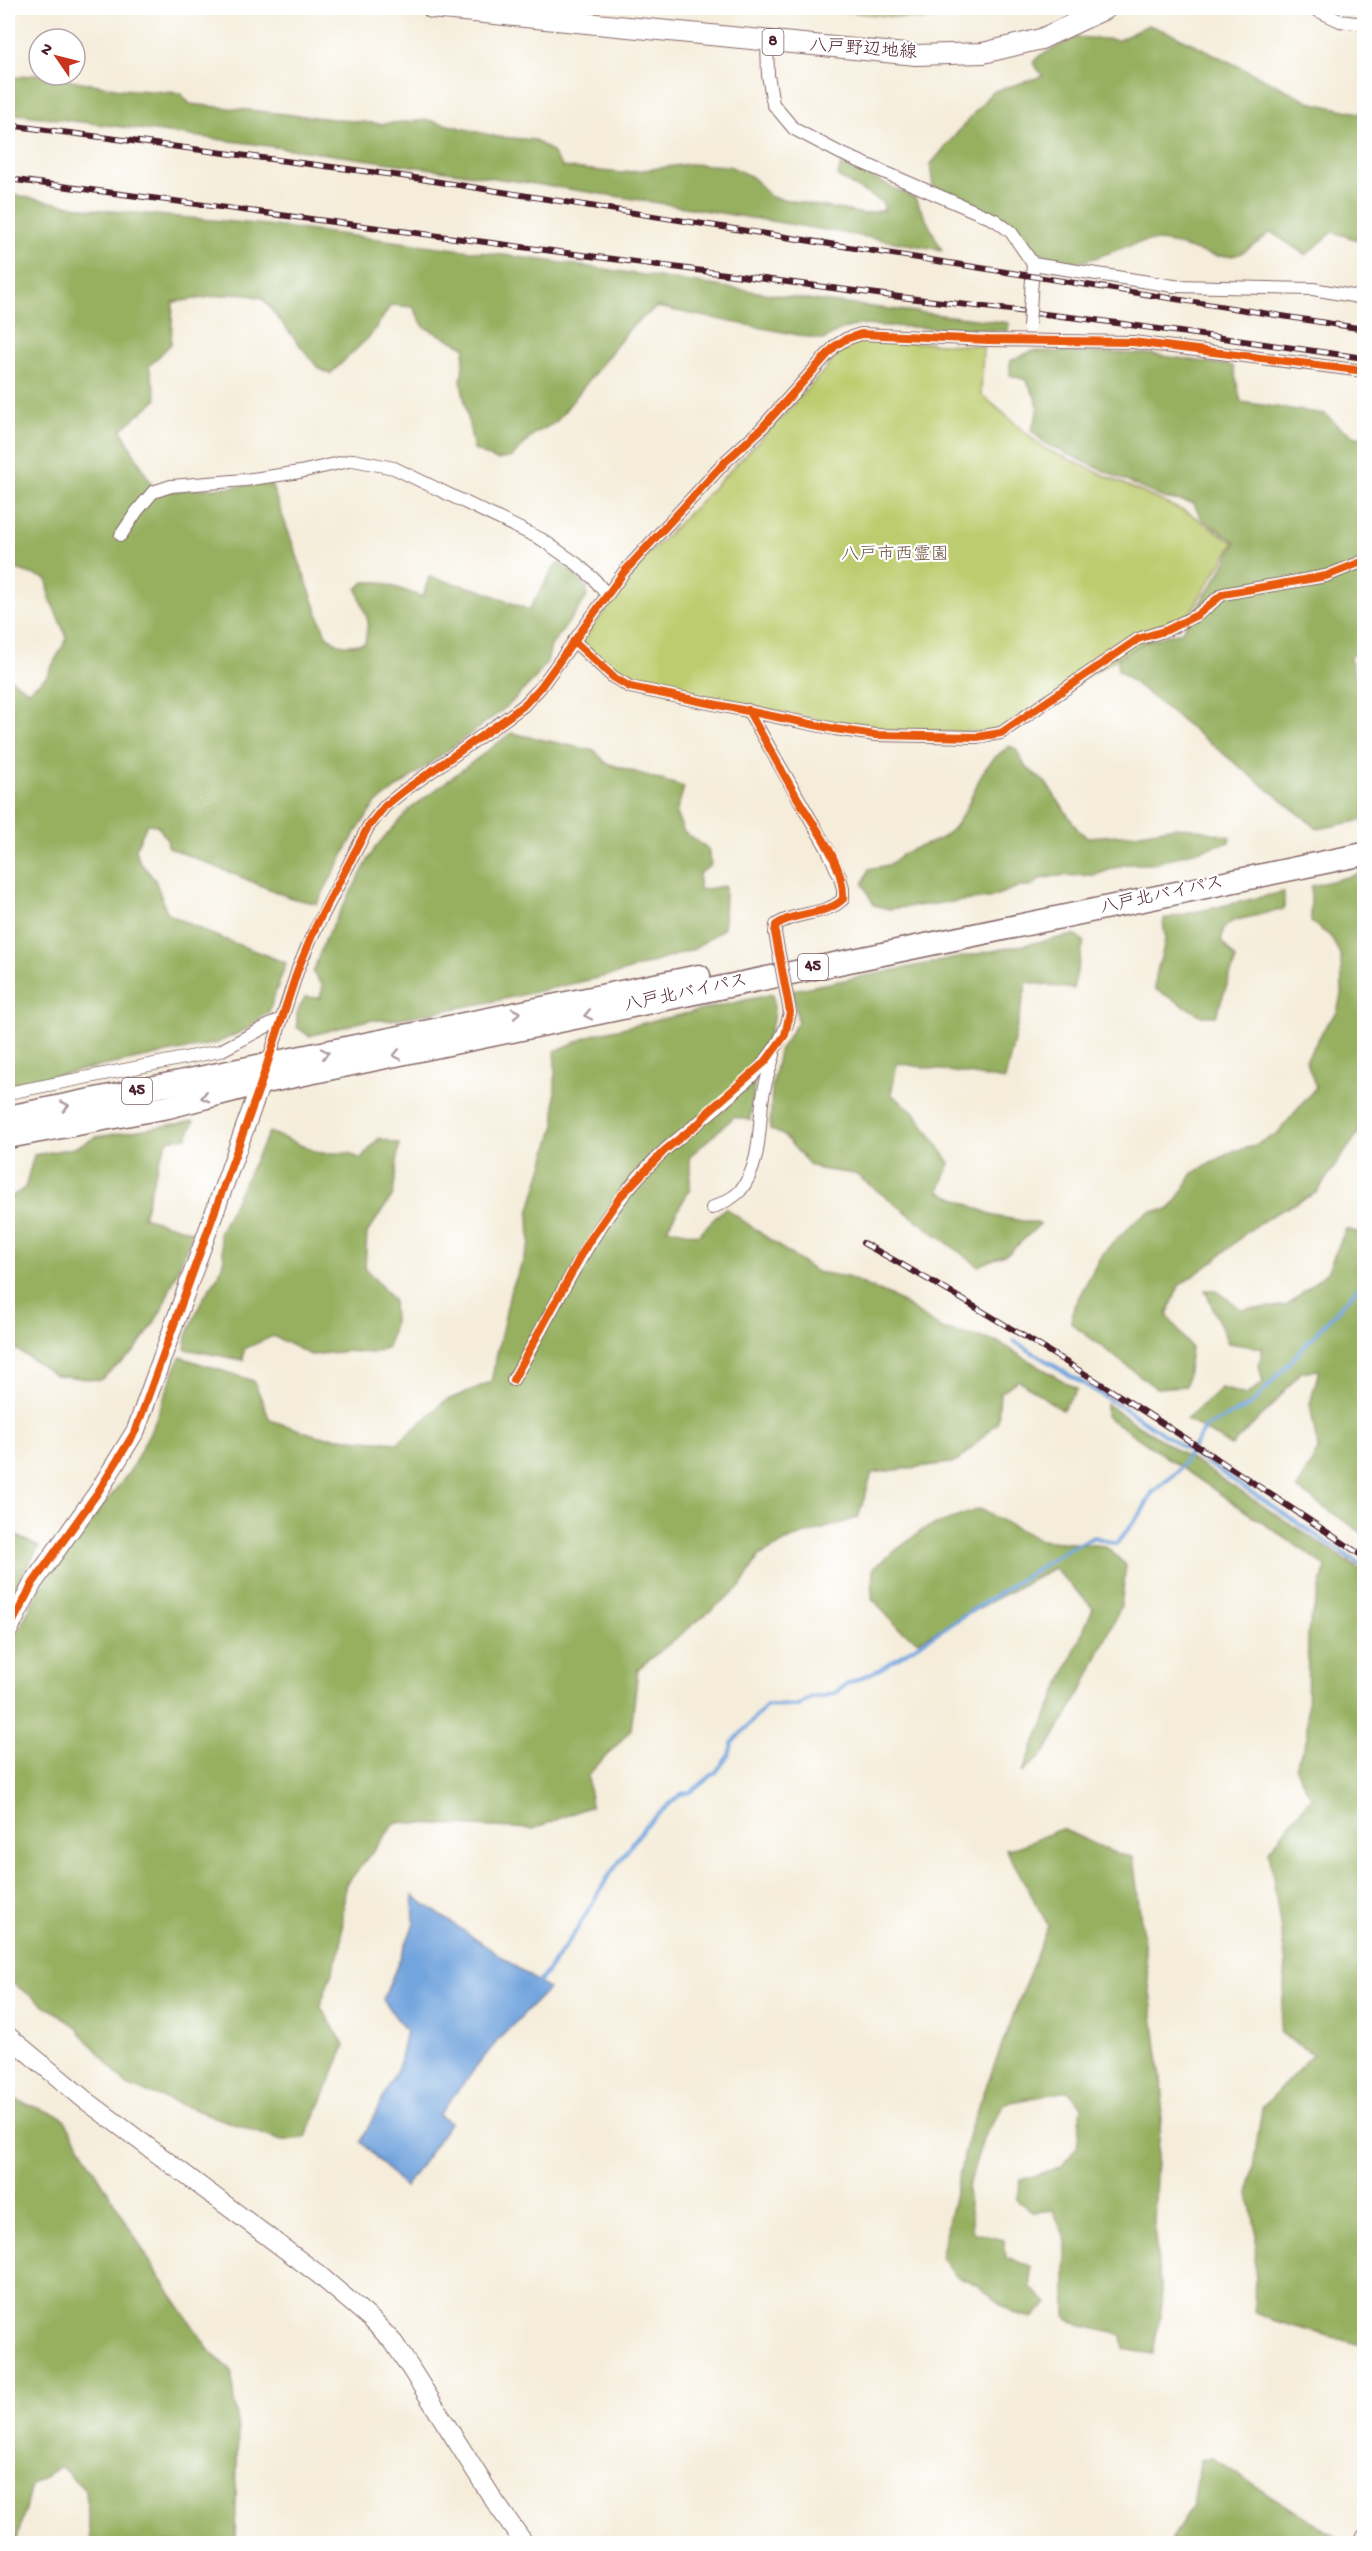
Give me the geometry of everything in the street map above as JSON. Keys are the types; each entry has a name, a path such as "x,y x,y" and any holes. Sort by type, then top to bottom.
{"highway":[{"name":"八戸北バイパス","path":"8,1137 168,1107 264,1074 1365,838"},
{"name":"八戸北バイパス","path":"8,1118 264,1074 1365,854"}],"main road":[{"name":"八戸野辺地線","path":"432,8 916,55 983,53 1041,39 1107,8"}],"street":[{"path":"1312,8 1340,21 1365,24"},
{"path":"767,42 768,75 773,104 795,129 840,153 994,220 1011,232 1033,264 1028,341"},
{"path":"1033,264 1174,286 1313,289 1365,298"},
{"path":"8,1631 33,1583 98,1492 136,1430 311,938 368,827 385,806 405,790 523,706 540,688 624,572 726,461 760,430 821,362 846,339 861,334 1028,341 1133,342 1365,371"},
{"path":"122,535 137,511 153,492 171,486 245,480 300,472 353,460 394,468 540,539 577,564 594,579 607,596"},
{"path":"574,641 613,677 630,687 835,729 875,735 935,738 992,736 1030,714 1138,639 1167,630 1197,615 1223,594 1326,576 1365,561"},
{"path":"513,1380 588,1243 620,1197 665,1150 700,1122 709,1111 766,1061 785,1035 790,1012 775,933 776,925 784,919 836,905 843,899 843,889 827,848 748,710"},
{"path":"8,1093 220,1051 281,1019"},
{"path":"712,1208 740,1191 752,1168 761,1130 763,1096 776,1048"},
{"path":"8,2036 84,2099 318,2274 372,2320 394,2343 495,2502 525,2544"},
{"path":"1359,2544 1365,2535"}],"green space":[{"path":"813,8 957,8 944,17 923,20"},
{"path":"1148,25 1173,34 1313,103 1364,114 1364,242 1333,232 1306,255 1271,232 1250,248 1236,255 1215,255 1172,243 1151,241 1126,246 1090,260 1065,262 1053,259 1037,250 1017,228 1004,218 933,186 930,165 992,92 1043,76 1033,63 1039,56 1076,37 1119,40"},
{"path":"27,76 27,87 87,87 87,83 120,89 180,93 190,104 381,124 428,120 498,137 535,140 552,152 562,167 621,173 689,164 729,166 752,177 771,197 864,214 885,210 882,202 838,177 841,163 915,198 942,250 476,175 242,142 8,113 8,79"},
{"path":"8,194 90,209 266,225 542,260 804,299 1009,323 1008,331 860,325 842,329 823,340 657,307 631,327 556,422 534,434 512,457 497,460 474,450 461,382 465,347 424,327 413,307 391,305 371,335 330,374 318,368 262,298 240,293 173,302 171,344 149,366 157,399 121,430 156,492 271,484 325,633 329,638 338,644 365,643 368,621 357,589 364,582 380,582 423,597 429,577 480,590 529,610 557,563 564,564 587,587 587,597 551,646 547,662 508,706 375,804 354,835 317,904 291,898 168,847 167,839 157,825 147,824 136,848 139,861 155,880 167,913 208,933 286,963 269,1011 249,1028 217,1043 8,1085 8,677 28,691 46,677 67,638 50,599 47,579 16,569 8,570"},
{"name":"八戸市西霊園","path":"856,341 983,346 981,394 1044,448 1192,515 1234,543 1188,616 994,732 878,731 628,683 581,642 646,557 784,415 845,347"},
{"path":"1032,351 1149,354 1233,366 1241,402 1325,414 1340,428 1359,438 1364,434 1364,647 1350,658 1362,702 1364,702 1364,820 1318,829 1118,670 1118,658 1144,642 1181,632 1218,576 1236,542 1202,519 1193,503 1163,498 1046,444 1031,430 1038,405 1026,380 1010,375 1010,361"},
{"path":"511,733 595,751 606,763 684,787 676,814 684,832 708,849 711,865 699,874 699,890 725,886 724,928 694,949 620,973 485,1003 391,1020 369,1020 309,1036 297,1027 297,1013 305,997 320,998 323,986 313,973 324,941 375,848 410,809"},
{"path":"1010,746 1016,749 1025,766 1046,783 1078,830 1087,837 1135,834 1175,827 1191,828 1230,837 1229,842 1152,864 1126,864 1095,875 1056,876 1040,879 1031,887 1018,887 989,898 889,909 874,905 863,884 869,869 888,865 904,853 950,832 963,815 988,765"},
{"path":"1364,873 1364,1125 1316,1193 1274,1214 1247,1232 1214,1261 1179,1286 1167,1315 1191,1348 1186,1386 1156,1388 1071,1322 1074,1306 1102,1254 1137,1219 1151,1211 1168,1210 1175,1203 1193,1173 1233,1151 1251,1147 1277,1134 1316,1087 1306,1060 1327,1024 1337,1013 1342,990 1341,956 1330,936 1311,922 1311,886"},
{"path":"1284,892 1284,909 1233,921 1224,928 1221,941 1236,959 1216,1016 1202,1016 1155,989 1156,975 1165,943 1164,919"},
{"path":"1074,935 1084,941 1073,989 1027,982 1005,1080 897,1063 891,1094 915,1113 950,1163 939,1191 994,1216 1040,1224 1009,1253 978,1266 855,1174 819,1169 809,1164 783,1135 770,1129 772,1087 779,1051 798,1022 793,990"},
{"path":"773,994 774,1015 756,1070 750,1120 734,1117 690,1156 690,1189 667,1228 698,1235 725,1208 816,1272 847,1277 895,1298 942,1329 996,1341 1077,1389 1062,1410 1018,1380 1000,1393 998,1422 957,1462 872,1473 858,1518 790,1539 759,1556 740,1587 638,1669 631,1730 588,1775 591,1806 533,1829 396,1822 345,1886 341,1947 320,2006 345,2046 306,2137 281,2141 127,2085 74,2025 8,1980 8,1651 41,1586 130,1471 153,1426 180,1357 254,1381 270,1420 318,1436 398,1443 445,1401 491,1382 510,1293 530,1244 529,1213 555,1125 555,1051 595,1034"},
{"path":"194,1121 187,1137 168,1140 158,1163 143,1217 193,1232 162,1309 133,1353 100,1380 55,1375 8,1344 8,1199 25,1188 34,1155 74,1148 96,1137"},
{"path":"269,1132 319,1153 349,1153 361,1159 379,1138 399,1144 393,1195 367,1233 365,1268 393,1300 394,1323 388,1347 372,1353 348,1351 311,1355 273,1336 244,1349 243,1360 185,1349 187,1336 202,1300 219,1275 224,1258 219,1233"},
{"path":"1346,1229 1364,1234 1364,1534 1297,1489 1318,1450 1310,1404 1319,1370 1301,1372 1270,1408 1231,1446 1186,1419 1221,1388 1246,1395 1263,1383 1259,1365 1263,1348 1228,1343 1205,1290 1216,1290 1241,1309 1286,1306 1327,1272"},
{"path":"1106,1404 1364,1572 1364,2346 1265,2318 1254,2311 1256,2231 1249,2195 1262,2108 1313,2054 1280,2033 1286,1964 1269,1851 1311,1797 1295,1767 1307,1739 1308,1631 1326,1566 1106,1416"},
{"path":"979,1509 1040,1540 1105,1546 1126,1565 1121,1606 1084,1686 1046,1751 1022,1773 1093,1608 1054,1568 918,1641 898,1628 872,1598 873,1568 924,1529"},
{"path":"8,1531 39,1547 8,1600"},
{"path":"1062,1829 1112,1852 1133,1857 1163,2095 1154,2227 1162,2304 1153,2354 1124,2349 1122,2335 1079,2325 1066,2317 1066,2241 1053,2210 1033,2212 1016,2200 1021,2180 1061,2167 1077,2147 1082,2106 1068,2091 1005,2103 984,2136 967,2190 973,2232 1004,2240 1006,2258 1031,2266 1031,2288 1048,2303 1032,2318 1013,2313 977,2285 957,2276 940,2257 970,2129 1048,1925 1006,1849"},
{"path":"8,2097 63,2117 153,2267 211,2353 231,2370 238,2424 235,2543 96,2543 90,2540 86,2491 60,2466 31,2486 16,2543 8,2543"},
{"path":"1212,2458 1342,2541 1341,2543 1170,2543 1191,2508 1201,2460"}],"water":[{"path":"413,1896 548,1989 498,2040 438,2115 450,2123 405,2187 361,2142 398,2067 406,2031 383,2000 414,1924"}],"waterway":[{"path":"539,1983 574,1934 608,1877 645,1826 681,1794 691,1792 716,1772 729,1755 732,1743 767,1705 798,1706 810,1698 835,1693 847,1684 880,1669 1070,1548 1094,1537 1116,1544 1141,1513 1152,1493 1178,1471 1206,1427 1251,1405 1364,1281"},
{"path":"1014,1341 1130,1412 1364,1567"}],"railway":[{"path":"8,125 402,176 1364,329"},
{"path":"8,179 900,297 1095,320 1364,358"},
{"path":"863,1243 1055,1355 1364,1557"}],"cycle path":[{"path":"8,1631 33,1583 98,1492 136,1430 261,1083 298,969 316,926 368,827 385,806 405,790 523,706 540,688 624,572 726,461 760,430 835,346 861,334 988,340 1133,342 1364,371"},
{"path":"574,641 613,677 630,687 835,729 875,735 977,737 1001,733 1138,639 1167,630 1197,615 1223,594 1326,576 1364,561"},
{"path":"513,1380 588,1243 620,1197 665,1150 700,1122 709,1111 766,1061 785,1035 790,1012 775,933 776,925 793,917 828,908 843,899 839,873 828,847 748,710"}]}
